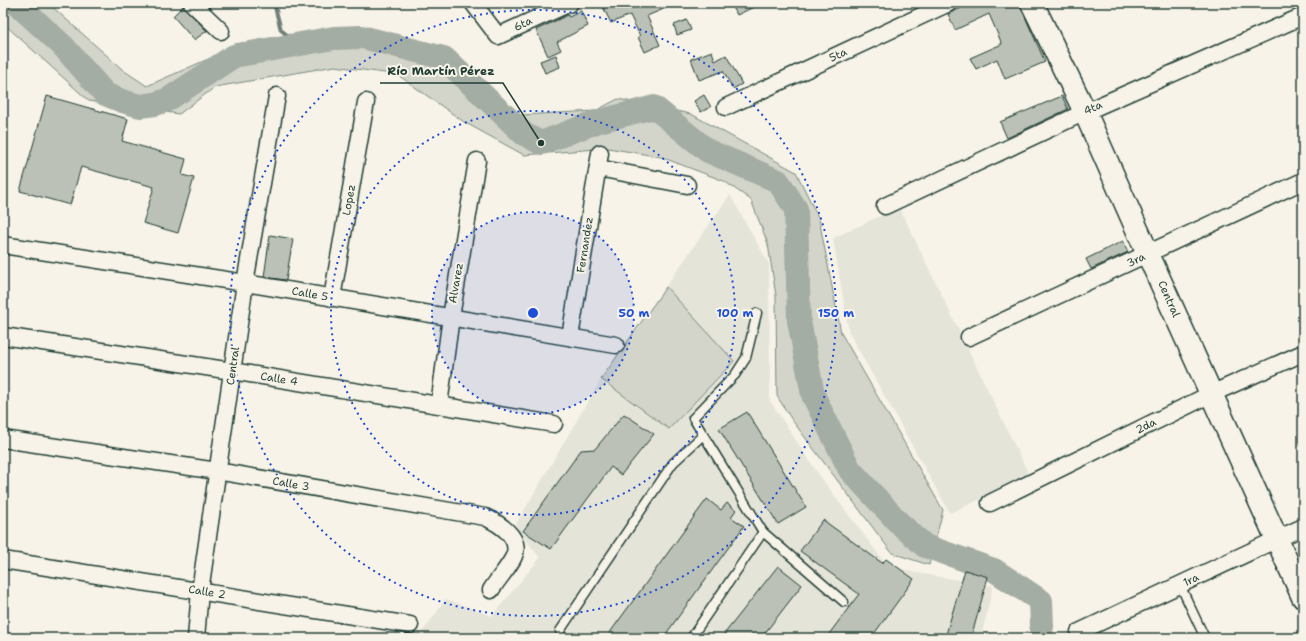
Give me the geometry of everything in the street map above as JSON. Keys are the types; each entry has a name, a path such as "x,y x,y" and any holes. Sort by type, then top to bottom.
{"main road":[{"name":"Central","path":"1032,3 1085,112 1303,597"}],"street":[{"path":"192,3 221,31"},
{"name":"6ta","path":"473,3 498,36 570,3"},
{"name":"5ta","path":"726,107 949,3"},
{"name":"4ta","path":"885,206 1085,112 1303,16"},
{"name":"Central","path":"196,638 200,591 245,283 277,96"},
{"name":"Lopez","path":"332,298 366,102"},
{"name":"Alvarez","path":"439,405 451,317 477,161"},
{"name":"Fernandez","path":"570,337 599,161 687,186"},
{"name":"3ra","path":"969,337 1303,181"},
{"name":"Calle 5","path":"3,245 245,283 616,345"},
{"name":"Calle 4","path":"3,336 232,371 554,424"},
{"name":"2da","path":"990,503 1211,394 1303,353"},
{"name":"Calle 3","path":"3,439 217,471 485,517 498,523 508,532 515,547 514,555 491,590"},
{"name":"1ra","path":"1079,632 1303,527"},
{"name":"Calle 2","path":"3,560 410,625"}],"lane":[{"path":"757,313 746,358 735,375 693,418 763,532 844,602"},
{"path":"560,631 674,463 703,435"},
{"path":"691,638 763,532"},
{"path":"1180,585 1205,638"}],"shaded area":[{"path":"3,3 48,3 123,70 147,86 215,56 234,44 330,31 465,64 521,115 595,111 618,99 691,114 796,172 819,219 841,333 943,510 929,565 892,553 792,420 777,396 776,296 768,244 751,200 724,181 661,157 608,148 524,155 464,122 398,75 335,66 215,87 179,114 89,101 3,23"},
{"path":"730,195 769,264 770,401 819,475 885,563 912,572 993,586 981,638 418,638 446,599 492,616 540,558 515,526 601,379"},
{"path":"899,207 1030,477 950,513 849,333 833,238"},
{"path":"666,287 734,361 669,429 601,379"}],"building":[{"path":"601,3 678,3 647,16 660,45 645,52 638,37 640,36 630,15 611,23"},
{"path":"731,3 762,3 737,15"},
{"path":"972,3 1019,3 1045,62 1005,79 997,59 976,69 970,58 1002,44 989,14 955,30 948,14"},
{"path":"183,6 207,31 194,40 173,16"},
{"path":"581,11 588,26 557,42 561,50 548,56 536,30 568,15 569,17"},
{"path":"687,20 691,30 677,35 674,25"},
{"path":"712,51 715,61 726,55 742,84 733,89 723,71 699,80 691,59"},
{"path":"556,55 560,67 545,73 540,61"},
{"path":"704,95 711,107 701,112 694,101"},
{"path":"47,96 128,119 122,141 186,159 182,175 194,178 178,233 143,223 154,187 81,167 70,205 20,191"},
{"path":"1062,96 1068,109 1007,138 1000,122"},
{"path":"270,235 293,239 286,280 264,277"},
{"path":"1123,241 1128,252 1091,269 1086,259"},
{"path":"747,412 806,507 778,524 719,429"},
{"path":"624,414 654,434 621,475 611,467 551,549 523,531 581,450 595,449"},
{"path":"707,499 721,510 727,503 736,510 731,517 744,526 663,638 606,638"},
{"path":"823,520 882,563 886,559 914,579 871,638 826,638 859,594 800,551"},
{"path":"778,566 802,585 761,638 721,638"},
{"path":"965,570 988,577 971,638 945,638"}],"waterway":[{"path":"16,3 63,46 105,94 140,106 155,104 167,100 234,56 334,38 362,37 444,58 524,134 541,143 596,122 654,107 708,151 778,181 796,209 799,321 813,395 850,470 899,523 925,546 994,570 1041,601 1042,626 1040,638"},
{"path":"274,3 281,30 298,44"}],"place":[{"name":"Río Martín Pérez","path":"541,143"}]}
